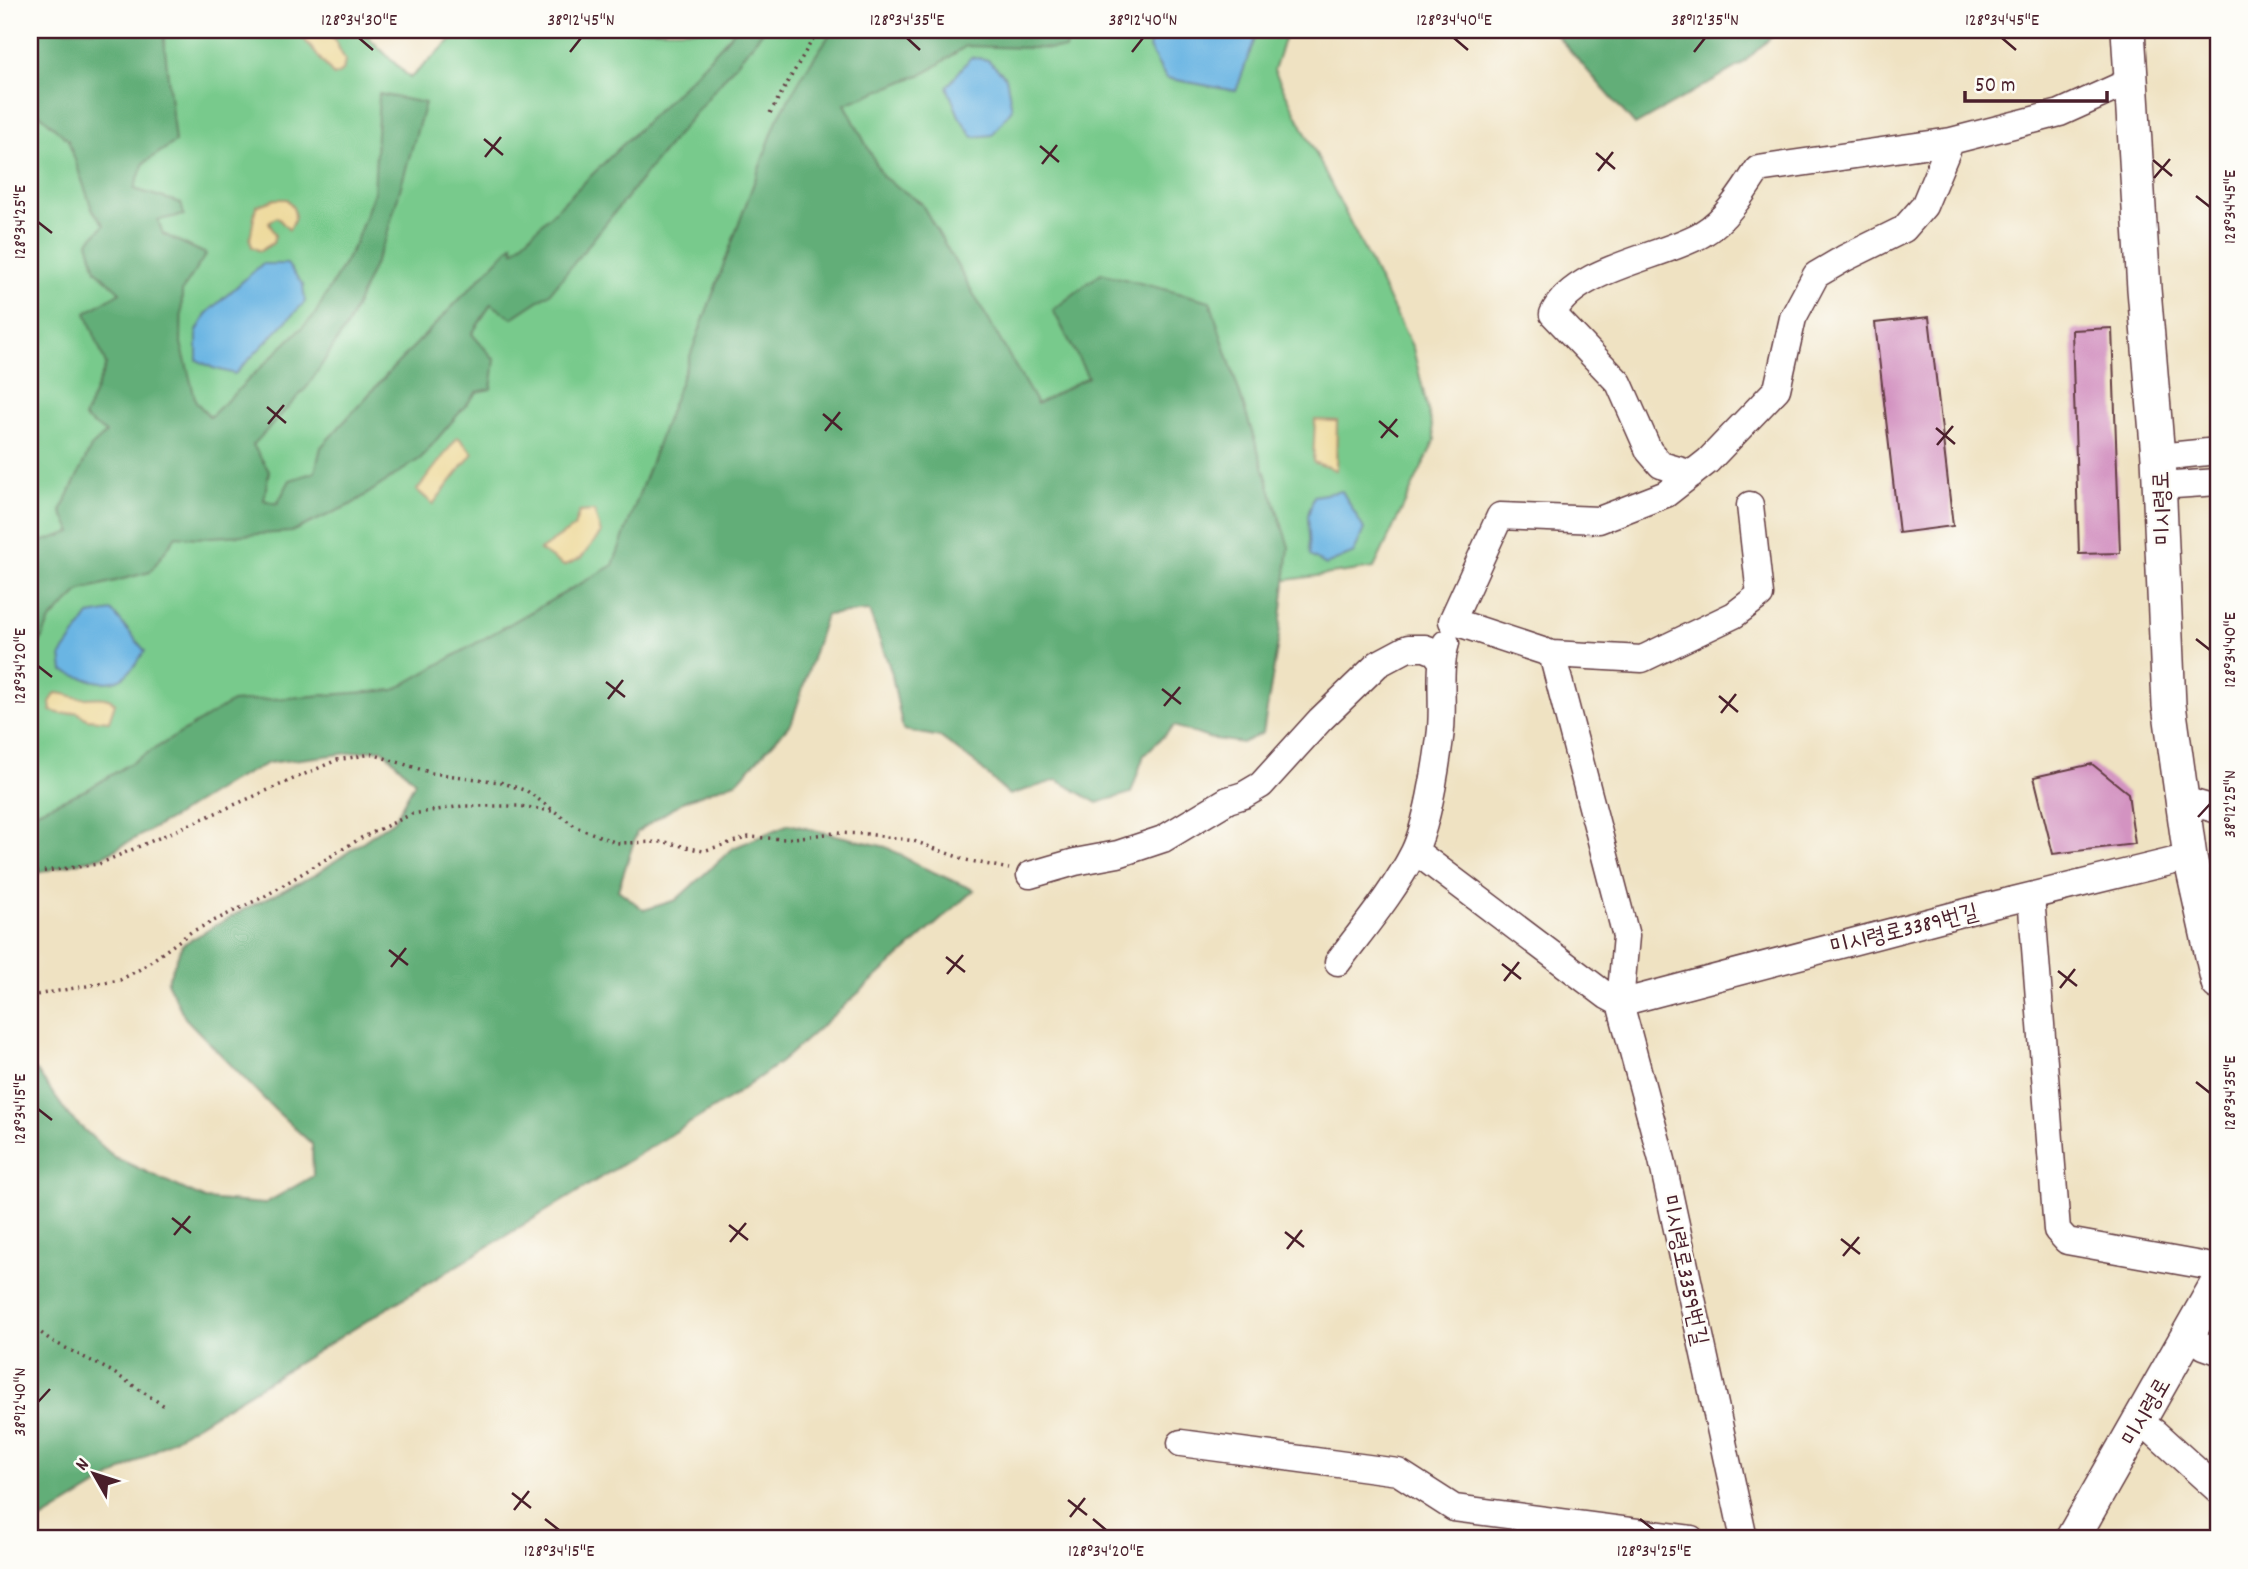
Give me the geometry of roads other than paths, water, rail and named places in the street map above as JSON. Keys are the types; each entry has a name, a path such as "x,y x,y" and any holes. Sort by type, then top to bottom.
{"main road":[{"name":"미시령로","path":"2128,30 2144,289 2159,472 2169,705 2190,857 2218,983"},
{"name":"미시령로","path":"2072,1539 2218,1282"},
{"name":"미시령로","path":"2091,1539 2213,1339"}],"street":[{"path":"1692,474 1661,465 1650,451 1619,383 1553,314 1559,301 1585,281 1704,234 1736,203 1758,169 1951,141 2060,113 2131,81"},
{"path":"1338,962 1394,885 1415,851 1427,808 1441,735 1441,660 1452,621 1500,516 1599,520 1666,494 1709,461 1777,389 1793,318 1816,275 1904,229 1924,206 1951,141"},
{"path":"2159,472 2218,451"},
{"path":"2159,472 2218,482"},
{"path":"1452,621 1552,654 1642,659 1734,615 1760,595 1750,505"},
{"path":"1030,875 1163,839 1214,811 1228,800 1261,785 1320,720 1378,664 1408,648 1425,648 1435,652 1441,660"},
{"path":"1415,851 1607,996 1620,1003 1626,936 1552,654"},
{"path":"2180,799 2218,810"},
{"name":"미시령로3389번길","path":"1620,1003 2190,857"},
{"path":"2031,896 2057,1230 2067,1241 2218,1268"},
{"name":"미시령로3359번길","path":"1620,1003 1662,1160 1744,1539"},
{"path":"2154,1432 2218,1490"},
{"path":"1181,1443 1398,1472 1454,1508 1692,1539"}],"water":[{"path":"1154,30 1258,30 1236,91 1166,78 1149,48"},
{"path":"971,57 988,60 1006,77 1012,109 992,135 973,137 959,116 947,87"},
{"path":"262,264 287,264 303,285 305,302 235,374 197,360 197,331 207,313"},
{"path":"1342,491 1364,529 1354,553 1326,565 1310,556 1308,515 1314,496"},
{"path":"112,611 145,651 132,669 120,679 105,682 63,671 61,655 89,615"}]}
